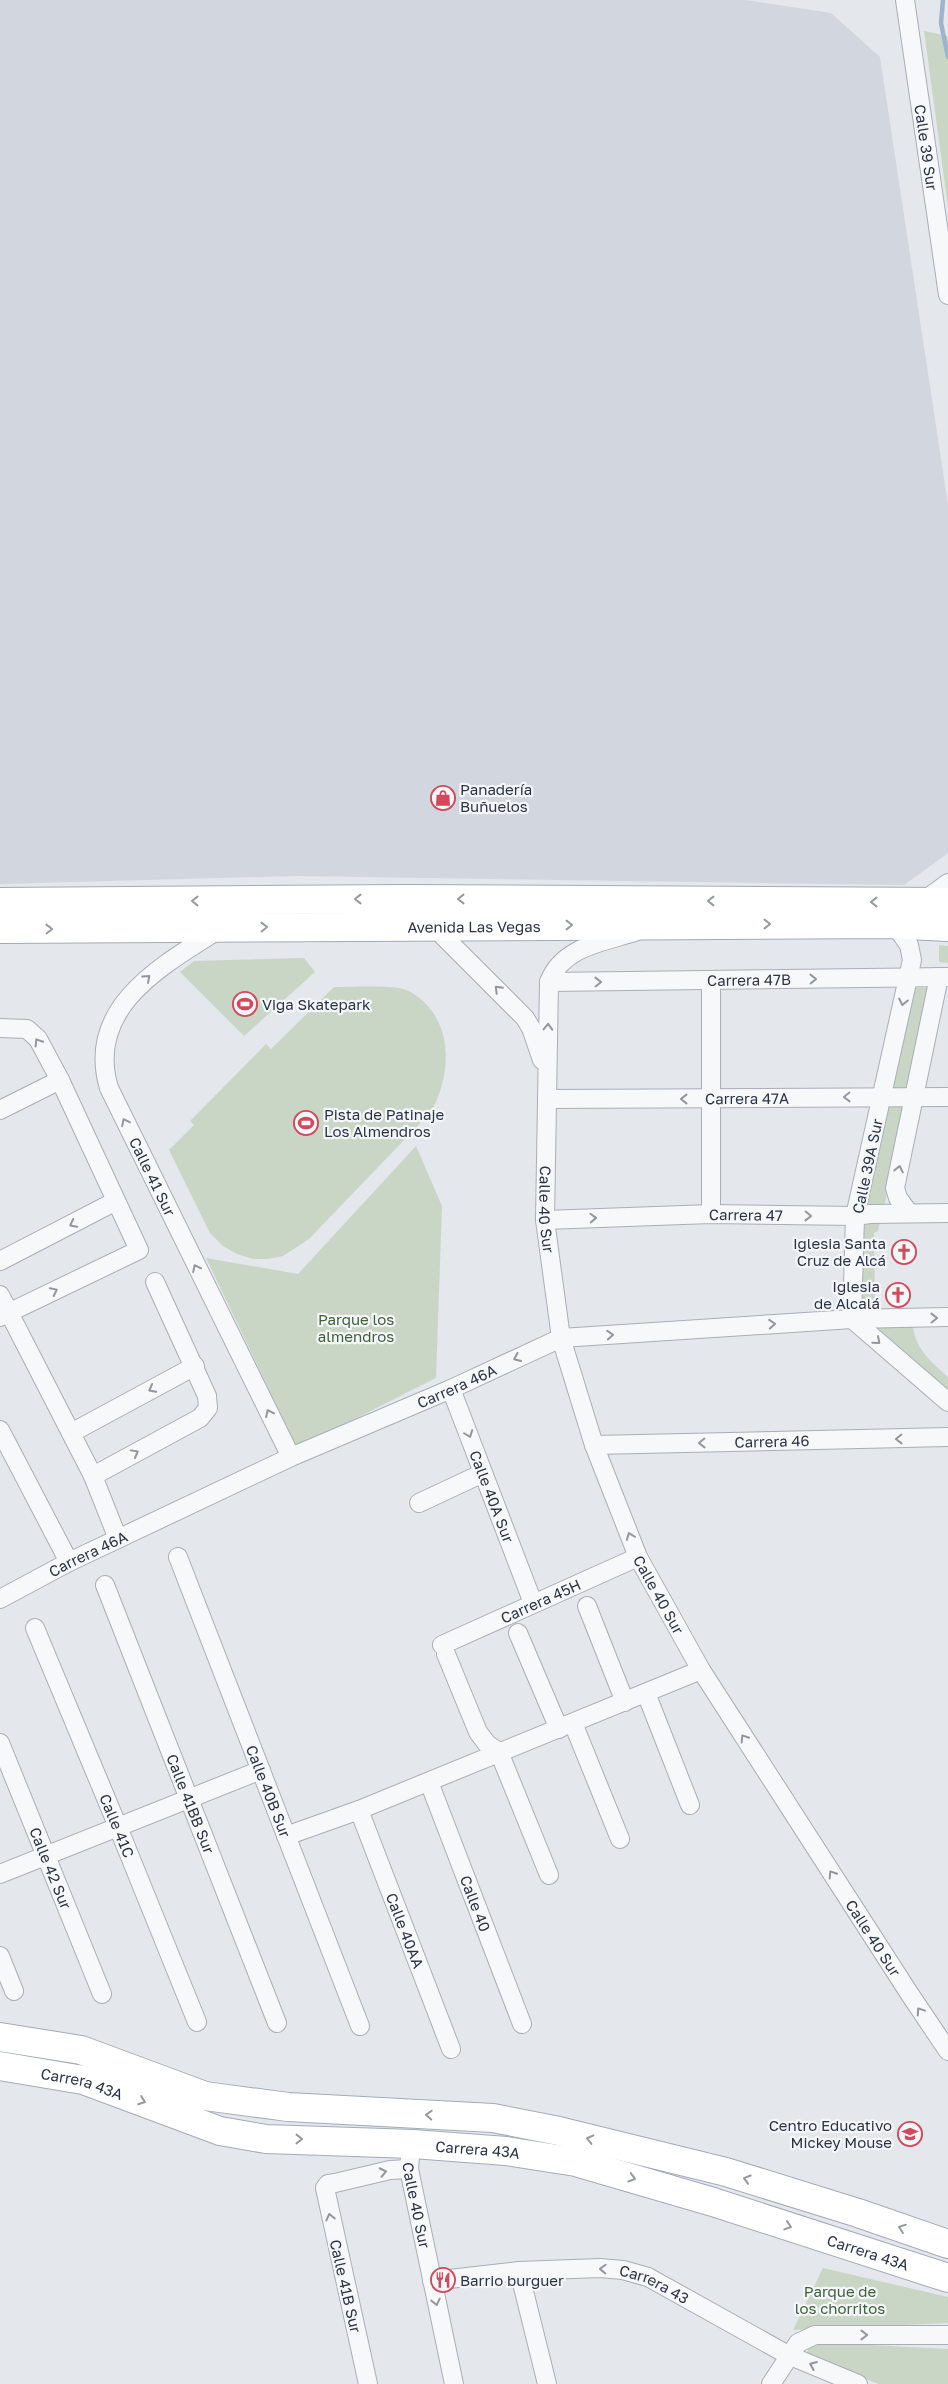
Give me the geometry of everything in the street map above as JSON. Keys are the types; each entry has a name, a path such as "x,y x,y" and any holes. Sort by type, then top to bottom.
{"main road":[{"name":"Avenida Las Vegas","path":"0,902 406,899 939,901"},
{"path":"483,925 484,916 492,909 522,908 552,900"},
{"name":"Avenida Las Vegas","path":"0,929 433,925 894,924 948,927"},
{"name":"Carrera 43A","path":"0,2037 81,2050 205,2096 288,2107 493,2118 559,2131 726,2172 858,2213 948,2244"},
{"name":"Carrera 43A","path":"0,2066 83,2080 220,2131 266,2139 411,2156 506,2150 576,2162 713,2202 948,2278"}],"street":[{"name":"Calle 39 Sur","path":"904,0 948,295"},
{"path":"939,901 948,883"},
{"name":"Calle 40 Sur","path":"406,899 525,1018 538,1046 546,1075"},
{"name":"Calle 39A Sur","path":"852,1319 856,1216 908,977 911,952 894,924"},
{"path":"549,982 554,971 563,960 580,949 660,925"},
{"name":"Calle 41 Sur","path":"221,927 172,958 134,990 120,1009 107,1034 103,1053 103,1070 108,1088 159,1193 291,1457"},
{"path":"909,1213 898,1198 895,1188 914,1098 944,977"},
{"name":"Carrera 47B","path":"549,982 944,977"},
{"path":"711,980 712,1214"},
{"name":"Calle 40 Sur","path":"549,982 545,1220 561,1338 594,1445 638,1557 701,1670 904,1986 948,2051"},
{"path":"0,1028 27,1029 33,1033 60,1080 139,1250 5,1315"},
{"path":"0,1110 60,1080"},
{"name":"Carrera 47A","path":"547,1100 948,1098"},
{"path":"0,1262 116,1201"},
{"name":"Carrera 47","path":"545,1220 712,1214 856,1216 948,1213"},
{"path":"93,1476 200,1418 208,1408 208,1396 155,1282"},
{"path":"0,1295 5,1315 93,1476 118,1539"},
{"name":"Carrera 46A","path":"0,1599 69,1562 291,1457 451,1389 561,1338 852,1319 948,1317"},
{"path":"852,1319 948,1402"},
{"path":"71,1433 195,1366"},
{"name":"Calle 40A Sur","path":"451,1389 533,1603"},
{"path":"0,1430 69,1562"},
{"name":"Carrera 46","path":"594,1445 948,1438"},
{"path":"419,1503 483,1473"},
{"name":"Calle 40B Sur","path":"178,1557 360,2026"},
{"name":"Carrera 45H","path":"499,1752 487,1744 478,1732 444,1650 533,1603 638,1557"},
{"name":"Calle 41BB Sur","path":"104,1585 277,2023"},
{"path":"587,1606 625,1702"},
{"name":"Calle 41C","path":"35,1628 197,2022"},
{"path":"518,1632 566,1726 620,1839"},
{"path":"286,1836 429,1782 701,1670"},
{"path":"646,1693 690,1805"},
{"name":"Calle 42 Sur","path":"0,1743 102,1994"},
{"path":"499,1752 549,1875"},
{"path":"0,1874 261,1770"},
{"name":"Calle 40","path":"429,1782 522,2024"},
{"name":"Calle 40AA","path":"359,1810 451,2049"},
{"path":"0,1956 14,1990"},
{"name":"Calle 40 Sur","path":"411,2156 432,2281 454,2384"},
{"name":"Carrera 43A","path":"325,2188 328,2184 335,2182 390,2170 411,2156"},
{"name":"Calle 41B Sur","path":"325,2188 368,2384"},
{"name":"Carrera 43","path":"432,2281 519,2271 600,2268 623,2270 648,2277 788,2355 858,2384"},
{"path":"519,2271 547,2384"},
{"path":"771,2384 798,2342 815,2335 948,2335"}],"shaded area":[{"path":"0,0 745,0 831,13 880,57 948,505 948,853 904,885 296,876 0,884"}],"green space":[{"path":"924,31 948,36 948,207"},
{"path":"939,945 948,946 948,963 939,962"},
{"name":"Viga Skatepark","path":"304,958 315,972 244,1036 180,972 194,961"},
{"name":"Pista de Patinaje Los Almendros","path":"334,987 397,988 409,991 423,1001 433,1013 440,1026 444,1040 446,1054 445,1069 437,1098 431,1112 309,1239 283,1256 253,1259 237,1254 223,1246 210,1233 169,1150 194,1125 190,1121 266,1044 271,1049"},
{"path":"906,988 937,988 878,1231 874,1233 875,1303 876,1308 913,1309 914,1331 920,1348 948,1377 948,1402 854,1318 855,1216"},
{"name":"Parque los almendros","path":"416,1146 442,1206 436,1378 297,1448 206,1258 298,1274"},
{"name":"Parque de los chorritos","path":"823,2268 948,2297 948,2323 793,2330"},
{"path":"811,2342 948,2349 948,2384 879,2384 805,2357"}],"waterway":[{"path":"943,0 941,23 948,57"}],"place":[{"name":"Panadería Buñuelos","path":"443,798"},
{"name":"Viga Skatepark","path":"245,1004"},
{"name":"Pista de Patinaje Los Almendros","path":"306,1123"},
{"name":"Iglesia Santa Cruz de Alcá","path":"904,1252"},
{"name":"Iglesia de Alcalá","path":"898,1295"},
{"name":"Centro Educativo Mickey Mouse","path":"910,2134"},
{"name":"Barrio burguer","path":"443,2280"}]}
